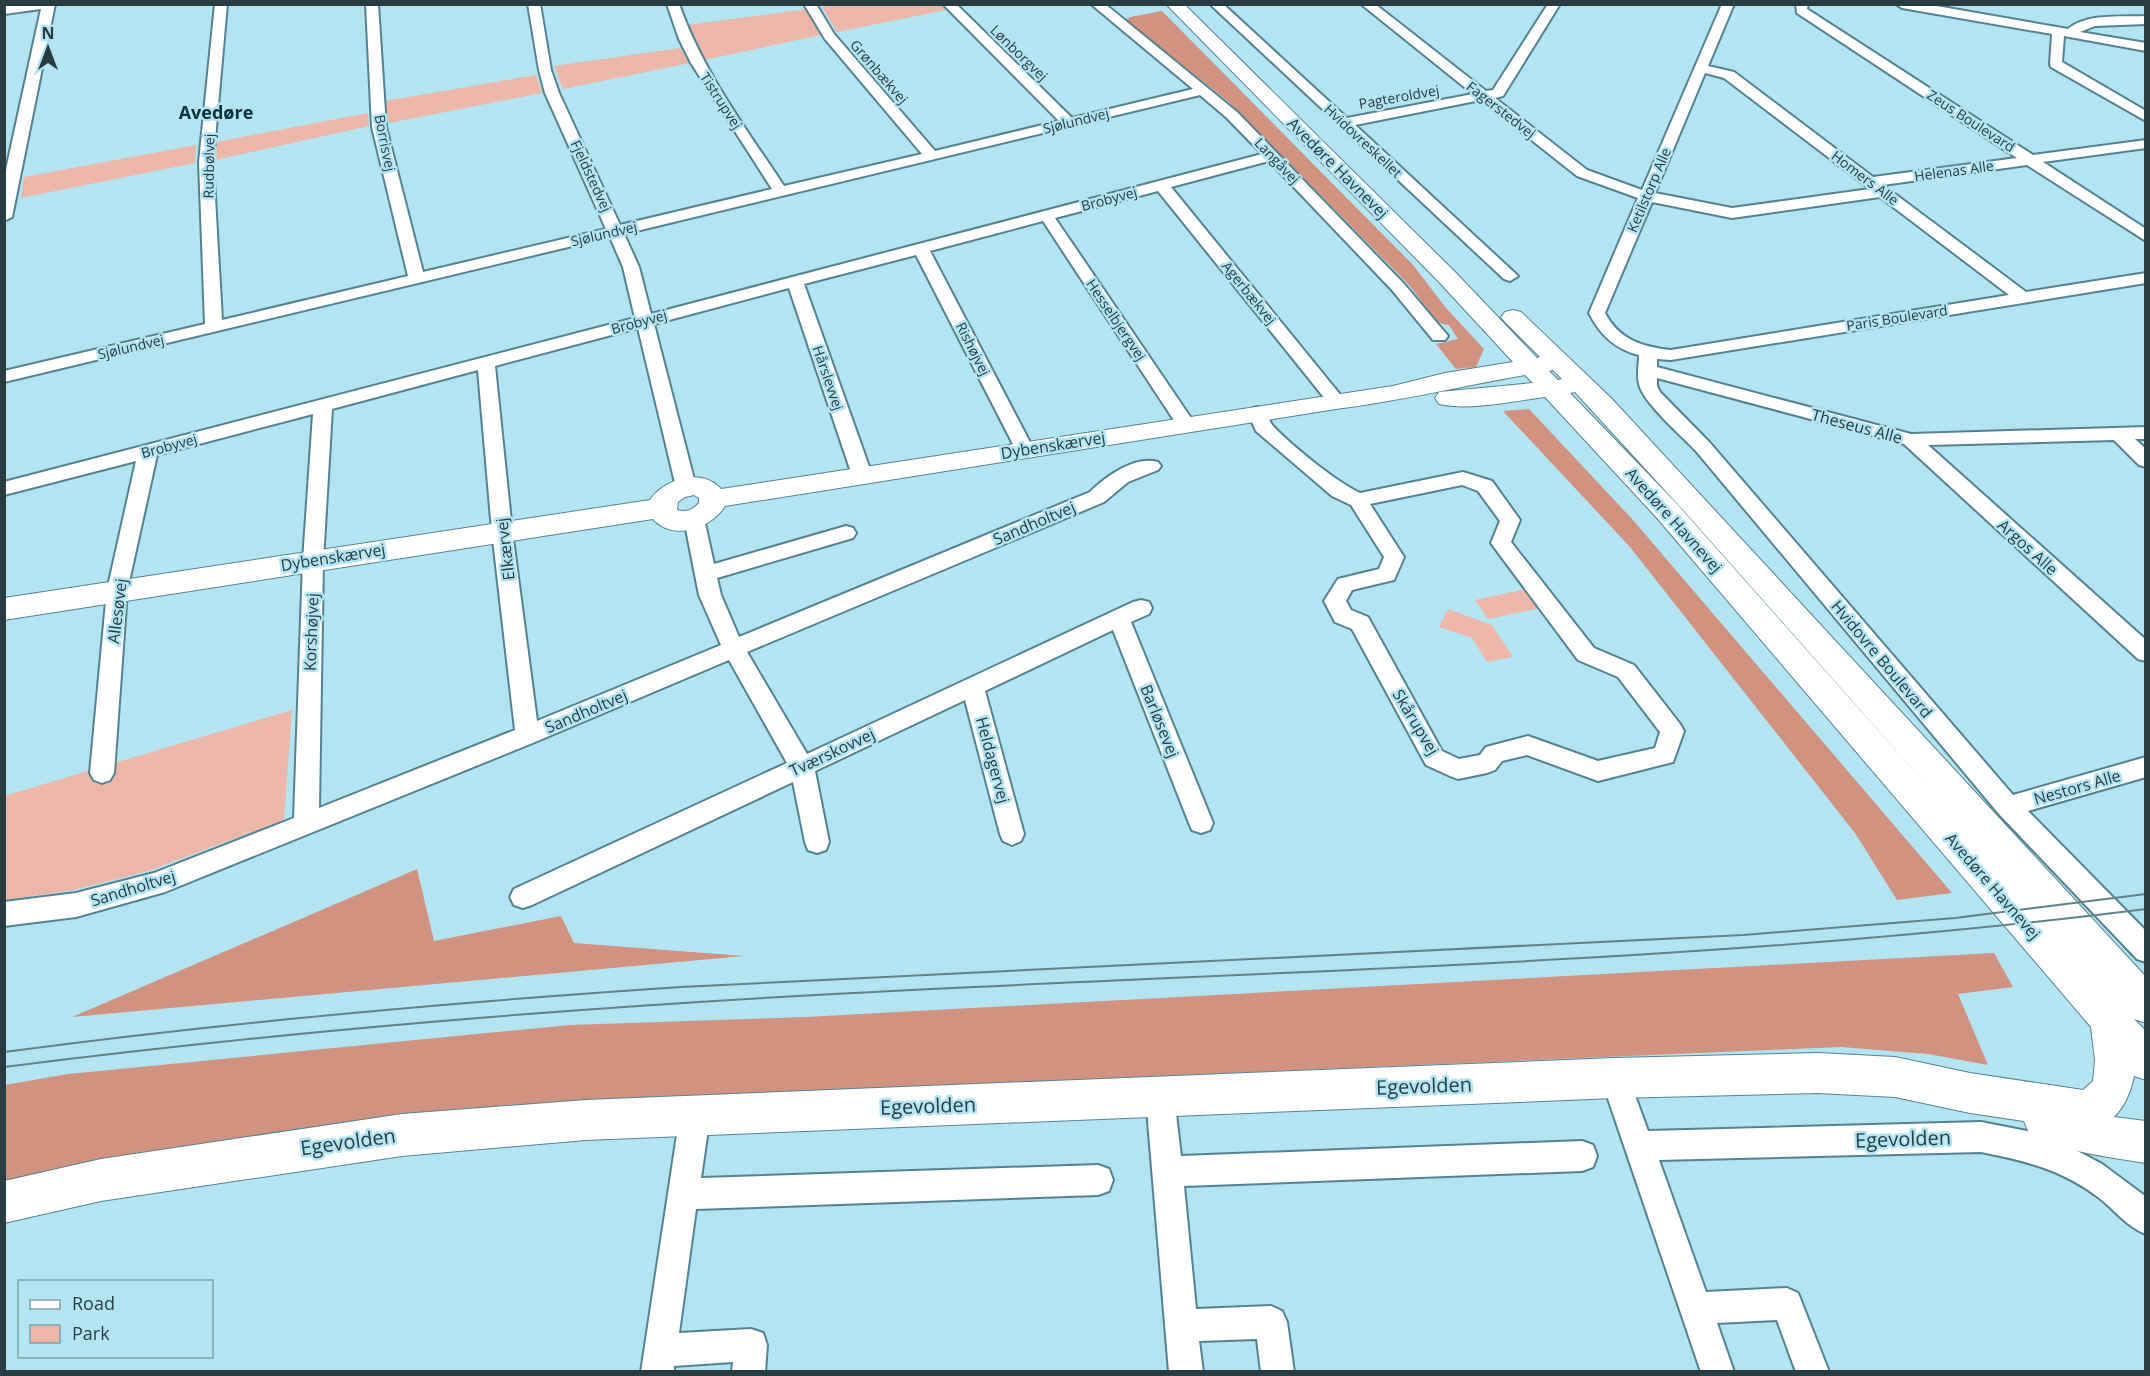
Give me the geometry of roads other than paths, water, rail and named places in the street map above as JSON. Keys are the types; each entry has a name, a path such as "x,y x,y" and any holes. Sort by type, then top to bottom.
{"street":[{"name":"Rudbølvej","path":"214,327 206,162 221,4"},
{"name":"Borrisvej","path":"372,4 379,127 417,279"},
{"name":"Fjeldstedvej","path":"534,4 545,70 552,93 617,231 631,267 686,487"},
{"name":"Tistrupvej","path":"673,4 685,39 697,63 780,191"},
{"name":"Grønbækvej","path":"810,4 829,36 931,156"},
{"name":"Lønborgvej","path":"949,4 1069,123"},
{"name":"Langåvej","path":"1097,4 1232,115 1398,287 1439,336"},
{"name":"Avedøre Havnevej","path":"1174,4 1425,255 1694,504 2145,1005"},
{"name":"Avedøre Havnevej","path":"1192,4 1557,375 1667,511 2145,1061"},
{"name":"Hvidovreskellet","path":"1216,4 1510,276"},
{"name":"Fagerstedvej","path":"1367,4 1582,173 1646,196"},
{"name":"Pagteroldvej","path":"1344,123 1498,93 1554,4"},
{"name":"Ketilstorp Alle","path":"1647,362 1638,351 1602,327 1597,313 1728,4"},
{"name":"Zeus Boulevard","path":"1802,4 1801,10 2145,236"},
{"path":"1902,4 2145,47"},
{"path":"4,10 49,5 4,217"},
{"path":"2145,20 2079,25 2064,33 2056,64 2145,117"},
{"name":"Homers Alle","path":"1702,68 1729,75 2023,298"},
{"name":"Sjølundvej","path":"4,377 1202,91"},
{"name":"Helenas Alle","path":"1870,182 2145,144"},
{"name":"Brobyvej","path":"4,489 1273,156"},
{"name":"Agerbækvej","path":"1161,185 1336,401"},
{"path":"1646,196 1732,213 1883,192"},
{"name":"Hesselbjergvej","path":"1046,215 1186,424"},
{"name":"Rishøjvej","path":"921,248 1025,450"},
{"name":"Paris Boulevard","path":"1647,362 1671,355 2145,278"},
{"name":"Hårslevvej","path":"795,281 861,475"},
{"name":"Elkærvej","path":"486,362 502,531 527,735"},
{"name":"Theseus Alle","path":"1647,362 1911,440 2145,433"},
{"name":"Hvidovre Boulevard","path":"1647,362 1648,386 1653,395 1703,447 2008,807 2145,950"},
{"name":"Dybenskærvej","path":"713,499 1336,401 1393,394 1459,398 1557,375"},
{"name":"Korshøjvej","path":"306,823 313,561 323,405"},
{"name":"Skårupvej","path":"1257,413 1263,427 1316,473 1339,491 1358,500 1394,557 1387,575 1345,584 1335,601 1343,616 1360,623 1434,758 1458,769 1487,763 1494,754 1528,745 1598,771 1665,755 1672,731 1626,670 1586,654 1501,543 1510,520 1485,486 1464,478 1358,500"},
{"path":"2119,434 2145,461"},
{"name":"Argos Alle","path":"1911,440 2145,653"},
{"name":"Allesøvej","path":"102,772 117,591 148,451"},
{"name":"Sandholtvej","path":"4,914 76,905 156,884 527,735 1097,496 1112,481 1130,472 1151,466"},
{"path":"686,487 707,490 713,499 709,510 694,519 674,520 665,515 662,508 668,495 686,487"},
{"name":"Dybenskærvej","path":"4,609 662,508"},
{"path":"694,519 710,595 733,648 802,767 817,842"},
{"path":"706,574 846,534"},
{"name":"Tværskovvej","path":"523,897 1142,608"},
{"name":"Barløsevej","path":"1119,619 1201,823"},
{"name":"Heldagervej","path":"973,687 1012,834"},
{"name":"Nestors Alle","path":"2008,807 2145,767"},
{"name":"Egevolden","path":"4,1202 100,1180 402,1135 575,1120 1615,1078 1818,1073 1895,1077 1970,1093 2084,1110 2096,1107 2104,1100 2115,1081 2110,1020"},
{"path":"1615,1078 1718,1371"},
{"name":"Egevolden","path":"1970,1093 2015,1113 2050,1124 2145,1143"},
{"path":"1160,1097 1186,1371"},
{"path":"695,1115 659,1361 751,1345 748,1371"},
{"name":"Egevolden","path":"1639,1146 1981,1137 2029,1147 2069,1163 2099,1181 2145,1218"},
{"path":"1167,1172 1582,1156"},
{"path":"684,1194 1098,1180"},
{"path":"1696,1308 1787,1304 1813,1371"},
{"path":"1182,1326 1271,1322 1278,1371"}],"tram line":[{"path":"4,1052 257,1022 596,993 1743,935 1955,918 2146,894"},
{"path":"4,1067 216,1042 428,1022 640,1006 853,993 1501,963 1662,953 1824,942 2146,909"}],"district":[{"name":"Avedøre","path":"216,113"}]}
